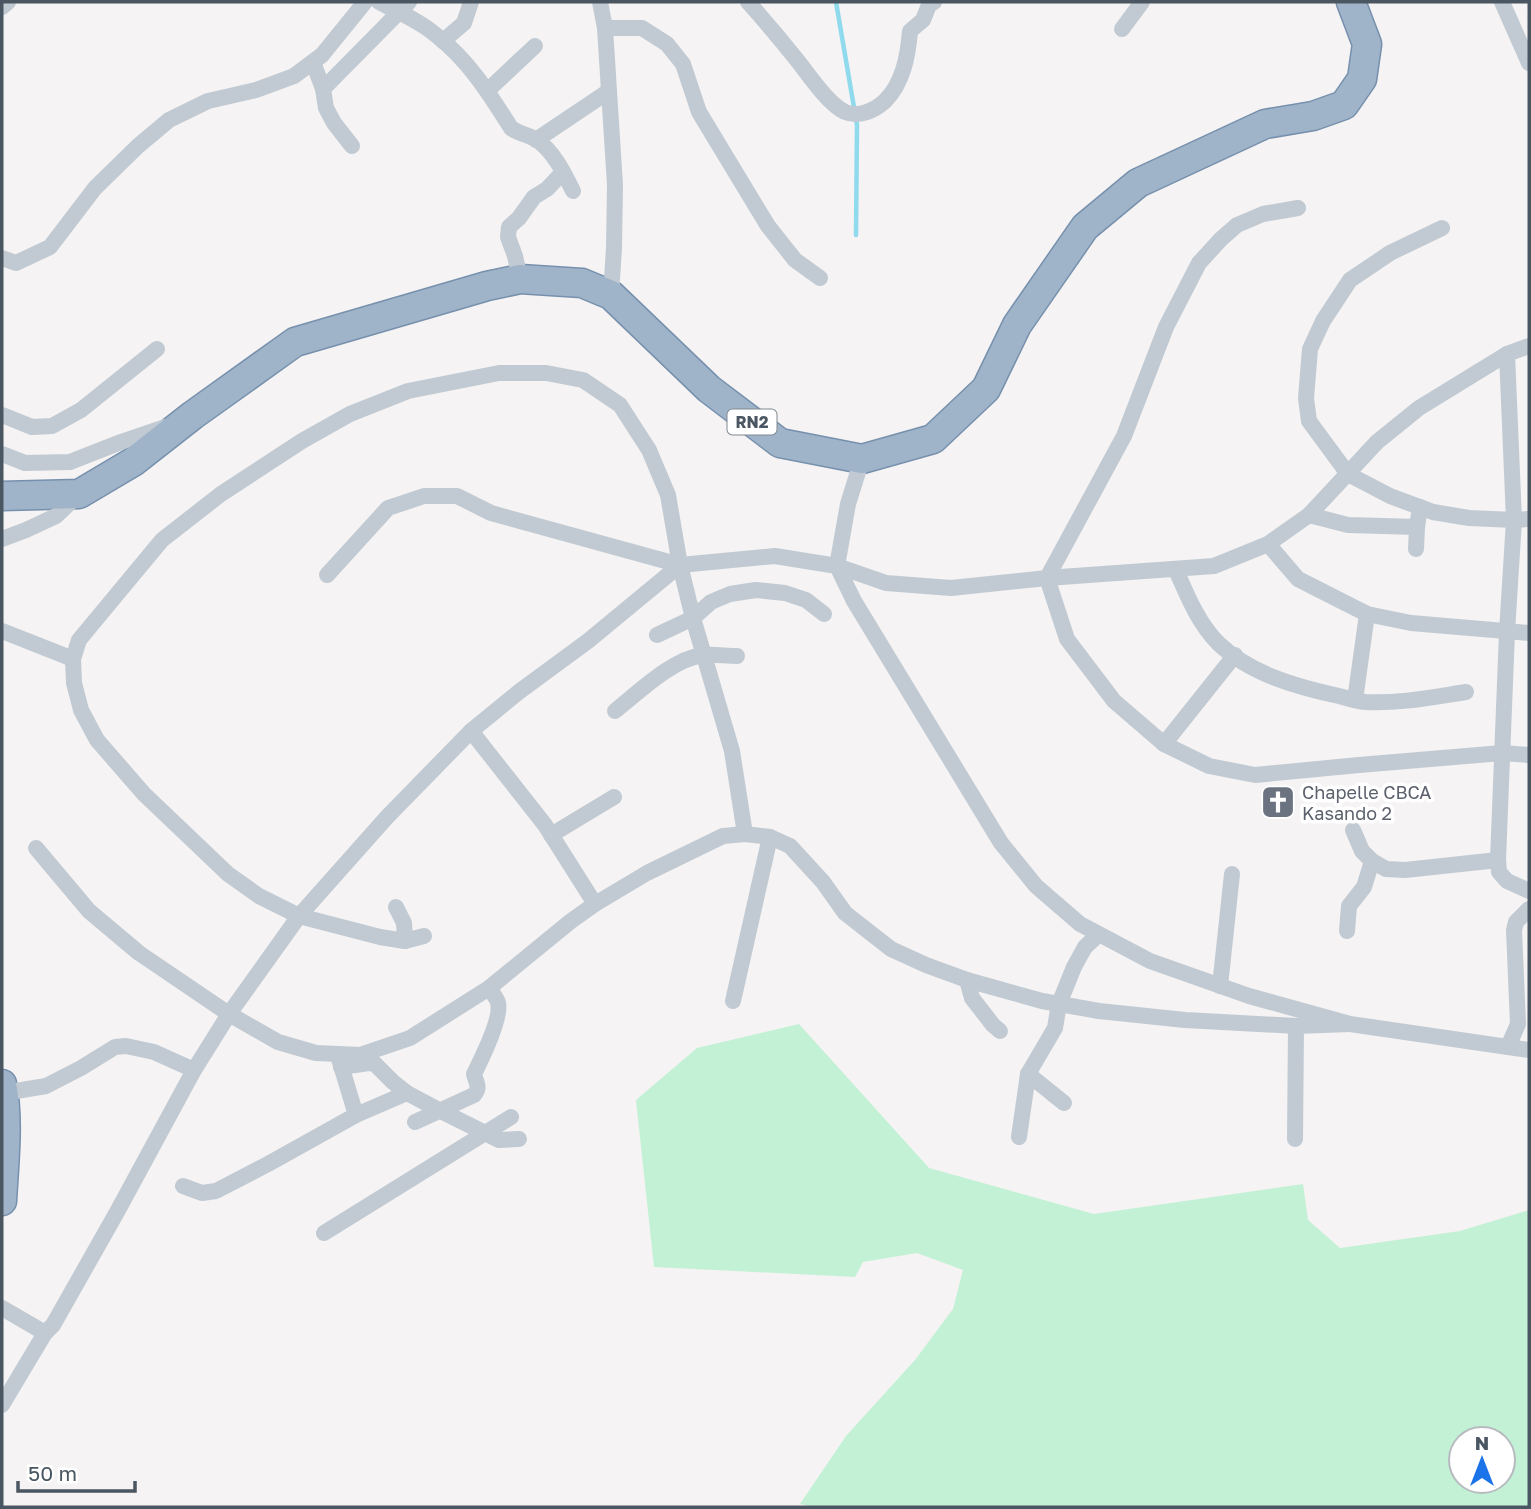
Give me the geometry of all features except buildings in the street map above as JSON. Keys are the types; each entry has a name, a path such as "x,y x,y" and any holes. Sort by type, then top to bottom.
{"highway":[{"name":"RN2","path":"2,496 79,494 133,462 295,342 486,286 520,279 582,283 611,295 709,389 780,443 862,459 933,439 986,389 1017,325 1085,227 1138,183 1265,124 1313,116 1343,105 1362,79 1367,44 1351,2"},
{"path":"2,1200 5,1149 3,1088"}],"street":[{"path":"2,7 8,2"},
{"path":"2,257 16,263 50,247 95,188 169,120 208,101 256,90 293,76 322,55 365,2"},
{"path":"379,2 404,7 465,61 511,128 536,140 550,152 573,191"},
{"path":"443,41 464,23 471,2"},
{"path":"600,2 605,28 615,185 611,295"},
{"path":"748,2 828,99 854,113 875,110 891,95 902,72 910,31 922,20 929,5 934,2"},
{"path":"1122,29 1142,2"},
{"path":"1502,2 1529,63"},
{"path":"323,89 404,7"},
{"path":"605,28 642,28 667,44 683,64 699,112 768,226 795,260 820,278"},
{"path":"487,91 535,46"},
{"path":"313,62 323,89 326,108 352,146"},
{"path":"536,140 609,91"},
{"path":"520,279 508,237 509,227 534,197 547,189 563,172"},
{"path":"1298,208 1262,214 1237,225 1199,263 1166,327 1124,436 1047,578 1067,639 1114,701 1164,744 1209,766 1255,775 1502,753 1529,755"},
{"path":"1442,228 1390,253 1350,280 1323,321 1310,349 1306,398 1310,421 1348,474 1390,496 1433,512 1469,518 1522,519"},
{"path":"327,575 388,508 424,496 457,496 491,513 680,565 775,556 837,566 886,583 951,588 1213,566 1268,544 1309,515 1377,442 1419,408 1507,354 1529,346"},
{"path":"2,415 32,427 52,426 81,410 158,349"},
{"path":"1507,354 1522,519 1507,632 1498,860 1499,872 1507,881 1529,891"},
{"path":"424,936 405,941 363,934 299,916 260,896 228,874 136,785 97,740 82,710 74,683 73,659 79,640 162,540 221,494 302,441 350,414 408,391 499,373 546,373 583,380 620,405 649,450 668,495 680,565 693,618 732,751 745,834"},
{"path":"2,454 25,463 70,462 193,415"},
{"path":"862,459 848,504 837,566 853,601 1001,843 1036,886 1080,924 1098,935 1150,961 1220,986 1350,1024 1529,1050"},
{"path":"2,539 56,516 79,494"},
{"path":"1416,549 1420,507"},
{"path":"1309,515 1348,525 1417,527"},
{"path":"1268,544 1298,579 1367,614 1411,623 1529,634"},
{"path":"2,1405 60,1313 194,1070 229,1014 299,916 387,817 471,731 588,641 680,565"},
{"path":"1176,569 1197,616 1218,643 1251,667 1283,681 1364,702 1417,700 1466,692"},
{"path":"657,635 693,618 711,602 730,594 756,590 785,593 806,600 824,614"},
{"path":"1355,700 1367,614"},
{"path":"2,631 73,659"},
{"path":"615,711 666,671 692,658 704,655 737,656"},
{"path":"1164,744 1235,655"},
{"path":"471,731 551,835 595,904"},
{"path":"551,835 614,797"},
{"path":"1353,830 1362,850 1372,861 1386,869 1405,870 1498,860"},
{"path":"339,1060 410,1038 489,988 595,904 647,873 723,836 745,834 770,838 790,846 823,882 845,913 891,949 967,980 1042,1001 1099,1011 1185,1020 1296,1026 1350,1024"},
{"path":"733,1000 770,838"},
{"path":"36,848 89,911 139,953 229,1014 278,1042 339,1060 375,1064 407,1093 439,1110 499,1140 519,1139"},
{"path":"1347,932 1349,906 1364,887 1372,861"},
{"path":"1220,986 1232,874"},
{"path":"396,907 404,923 405,941"},
{"path":"1508,1047 1518,1024 1514,930 1516,922 1529,909"},
{"path":"1019,1137 1028,1074 1055,1028 1059,1004 1084,947 1098,935"},
{"path":"967,980 972,998 1000,1031"},
{"path":"415,1122 474,1095 478,1090 474,1074 498,1015 498,1002 489,988"},
{"path":"1295,1139 1296,1026"},
{"path":"3,1088 46,1086 81,1069 115,1047 126,1046 154,1052 194,1070"},
{"path":"339,1060 356,1115"},
{"path":"1028,1074 1064,1103"},
{"path":"183,1186 202,1193 216,1191 356,1115 407,1093"},
{"path":"324,1233 511,1117"},
{"path":"2,1308 45,1333"}],"green space":[{"path":"799,1024 929,1168 1094,1214 1303,1184 1308,1220 1340,1248 1460,1231 1529,1210 1529,1507 814,1507 800,1504 846,1436 915,1360 953,1309 963,1270 917,1253 863,1262 855,1277 654,1267 636,1100 697,1048"}],"waterway":[{"path":"836,2 857,125 856,235"}],"place":[{"name":"Chapelle CBCA Kasando 2","path":"1278,802"}]}
